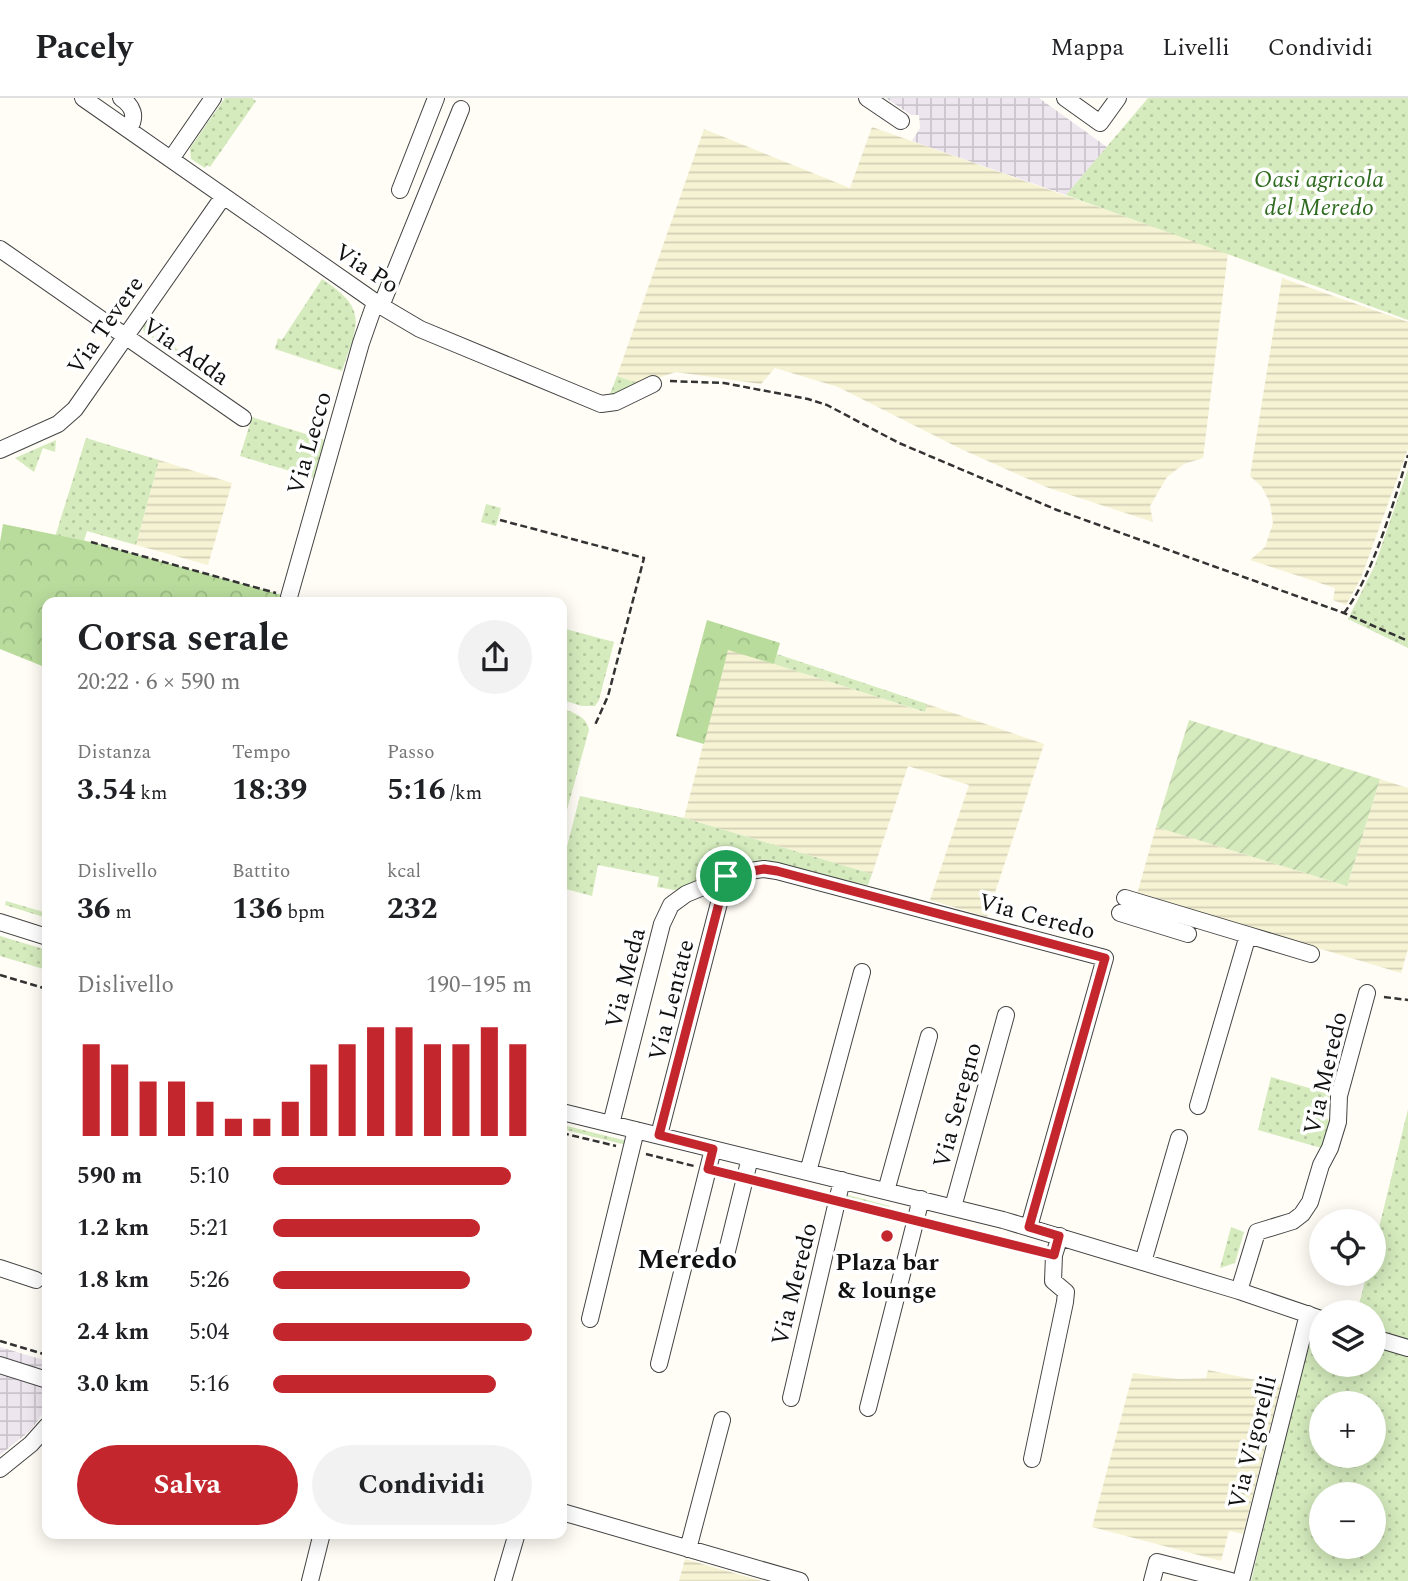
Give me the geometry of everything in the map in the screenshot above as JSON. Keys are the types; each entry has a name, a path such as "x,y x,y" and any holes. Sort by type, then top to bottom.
{"street":[{"name":"Via Po","path":"83,98 378,305 420,329 601,404 616,402 653,384"},
{"path":"121,98 133,112 129,129"},
{"path":"171,159 213,98"},
{"path":"400,190 436,98"},
{"path":"867,98 901,121"},
{"path":"1065,98 1100,123 1118,98"},
{"name":"Via Lecco","path":"289,597 361,343 461,109"},
{"path":"411,161 435,174"},
{"name":"Via Tevere","path":"0,450 33,437 67,418 223,197"},
{"name":"Via Adda","path":"0,249 243,418"},
{"name":"Via Ceredo","path":"726,876 750,871 777,871 1105,958 1029,1227"},
{"name":"Via Meda","path":"611,1124 666,914 676,898 726,876"},
{"name":"Via Lentate","path":"659,1135 726,876"},
{"path":"1188,934 1122,905 1248,935 1311,954"},
{"path":"0,922 42,935"},
{"path":"1198,1106 1248,935"},
{"path":"808,1172 862,972"},
{"name":"Via Meredo","path":"1238,1291 1257,1232 1293,1221 1310,1202 1338,1122 1339,1096 1367,993"},
{"name":"Via Seregno","path":"953,1207 1006,1015"},
{"path":"886,1191 929,1036"},
{"path":"567,1112 1029,1227 1309,1315"},
{"path":"590,1319 636,1130"},
{"path":"1143,1262 1179,1138"},
{"path":"659,1364 713,1149"},
{"path":"725,1259 750,1158"},
{"name":"Via Meredo","path":"790,1398 842,1180"},
{"path":"868,1408 920,1199"},
{"path":"1032,1459 1065,1302 1066,1292 1053,1281 1054,1255 1059,1236"},
{"path":"0,1268 36,1280"},
{"name":"Via Vigorelli","path":"1241,1581 1309,1338"},
{"path":"1386,1342 1408,1348"},
{"path":"1,1368 42,1379"},
{"path":"688,1549 722,1420"},
{"path":"0,1469 42,1432"},
{"path":"567,1513 800,1581"},
{"path":"310,1581 320,1539"},
{"path":"503,1581 515,1539"},
{"path":"1152,1581 1157,1562 1231,1581"}],"path":[{"path":"653,384 673,380 709,382 837,408 899,443 1057,510 1344,613 1408,641"},
{"path":"1344,613 1359,591 1371,562 1408,455"},
{"path":"500,520 644,558 608,696 595,725"},
{"path":"91,542 289,597"},
{"path":"0,975 42,988"},
{"path":"1367,993 1408,1000"},
{"path":"567,1134 708,1169"},
{"path":"745,1178 1054,1255"},
{"path":"0,1341 42,1354"}],"shaded area":[{"path":"886,98 1039,98 1107,147 1066,195 912,141 920,128 919,115 911,115"},
{"path":"872,127 1228,253 1203,458 1184,464 1167,477 1150,506 1153,522 1046,487 961,449 838,387 775,368 761,384 676,372 639,384 617,376 704,129 850,188"},
{"path":"1282,278 1408,322 1408,449 1361,578 1346,605 1333,600 1335,588 1250,560 1265,547 1273,523 1270,503 1262,487 1250,476"},
{"path":"159,460 232,483 208,565 136,545"},
{"path":"728,649 924,712 927,704 1044,744 987,917 930,900 969,785 908,766 872,874 684,818"},
{"path":"1380,779 1408,788 1408,949 1401,973 1137,894 1156,827 1347,886"},
{"path":"0,1347 42,1360 42,1414 31,1430 0,1455"},
{"path":"1208,1370 1281,1385 1243,1534 1229,1531 1221,1561 1092,1527 1133,1373 1178,1379 1206,1378"},
{"path":"685,1559 762,1581 679,1581"}],"green space":[{"path":"225,98 252,98 256,101 210,167 207,165 205,168 191,159 190,148"},
{"name":"Oasi agricola del Meredo","path":"1148,98 1408,98 1408,320 1066,195"},
{"path":"322,279 347,300 356,319 342,371 275,349 278,338 282,340"},
{"path":"146,321 157,326 153,332 154,338 157,335 199,364 196,369 144,332"},
{"path":"617,376 639,384 607,397"},
{"path":"252,417 328,441 317,479 240,456"},
{"path":"86,438 159,460 136,545 87,531 82,548 54,540"},
{"path":"56,440 55,452 43,448 34,472 15,458"},
{"path":"1408,469 1408,648 1348,619 1375,565"},
{"path":"486,504 501,508 496,526 481,522"},
{"path":"3,524 91,542 289,597 42,597 42,666 0,649 0,542"},
{"path":"707,620 780,643 774,664 728,650 704,744 676,736"},
{"path":"567,629 614,642 599,700 595,706 567,702"},
{"path":"777,654 927,704 925,712 774,664"},
{"path":"567,710 582,718 589,730 567,810"},
{"path":"1189,720 1380,779 1347,886 1156,827"},
{"path":"580,796 684,818 872,874 868,885 796,869 680,891 657,887 659,877 598,865 592,896 567,889 567,847"},
{"path":"6,901 42,912 42,916 5,905"},
{"path":"0,936 42,949 42,969 0,956"},
{"path":"1271,1077 1330,1094 1324,1118 1333,1121 1325,1149 1258,1130"},
{"path":"1408,1109 1408,1581 1251,1581 1309,1339 1309,1377 1386,1377 1386,1300 1360,1300 1364,1286 1386,1286 1386,1209 1384,1209"},
{"path":"567,1126 627,1141 626,1145 567,1130"},
{"path":"844,1194 890,1206 889,1211 842,1199"},
{"path":"1231,1227 1244,1232 1235,1263 1220,1268"}],"place":[{"name":"Plaza bar & lounge","path":"887,1236"}],"district":[{"name":"Meredo","path":"687,1258"}],"route":[{"path":"764,869 777,871 1105,958 1029,1227 1059,1236 1054,1255 708,1169 713,1149 659,1135 726,876 764,869"}]}
